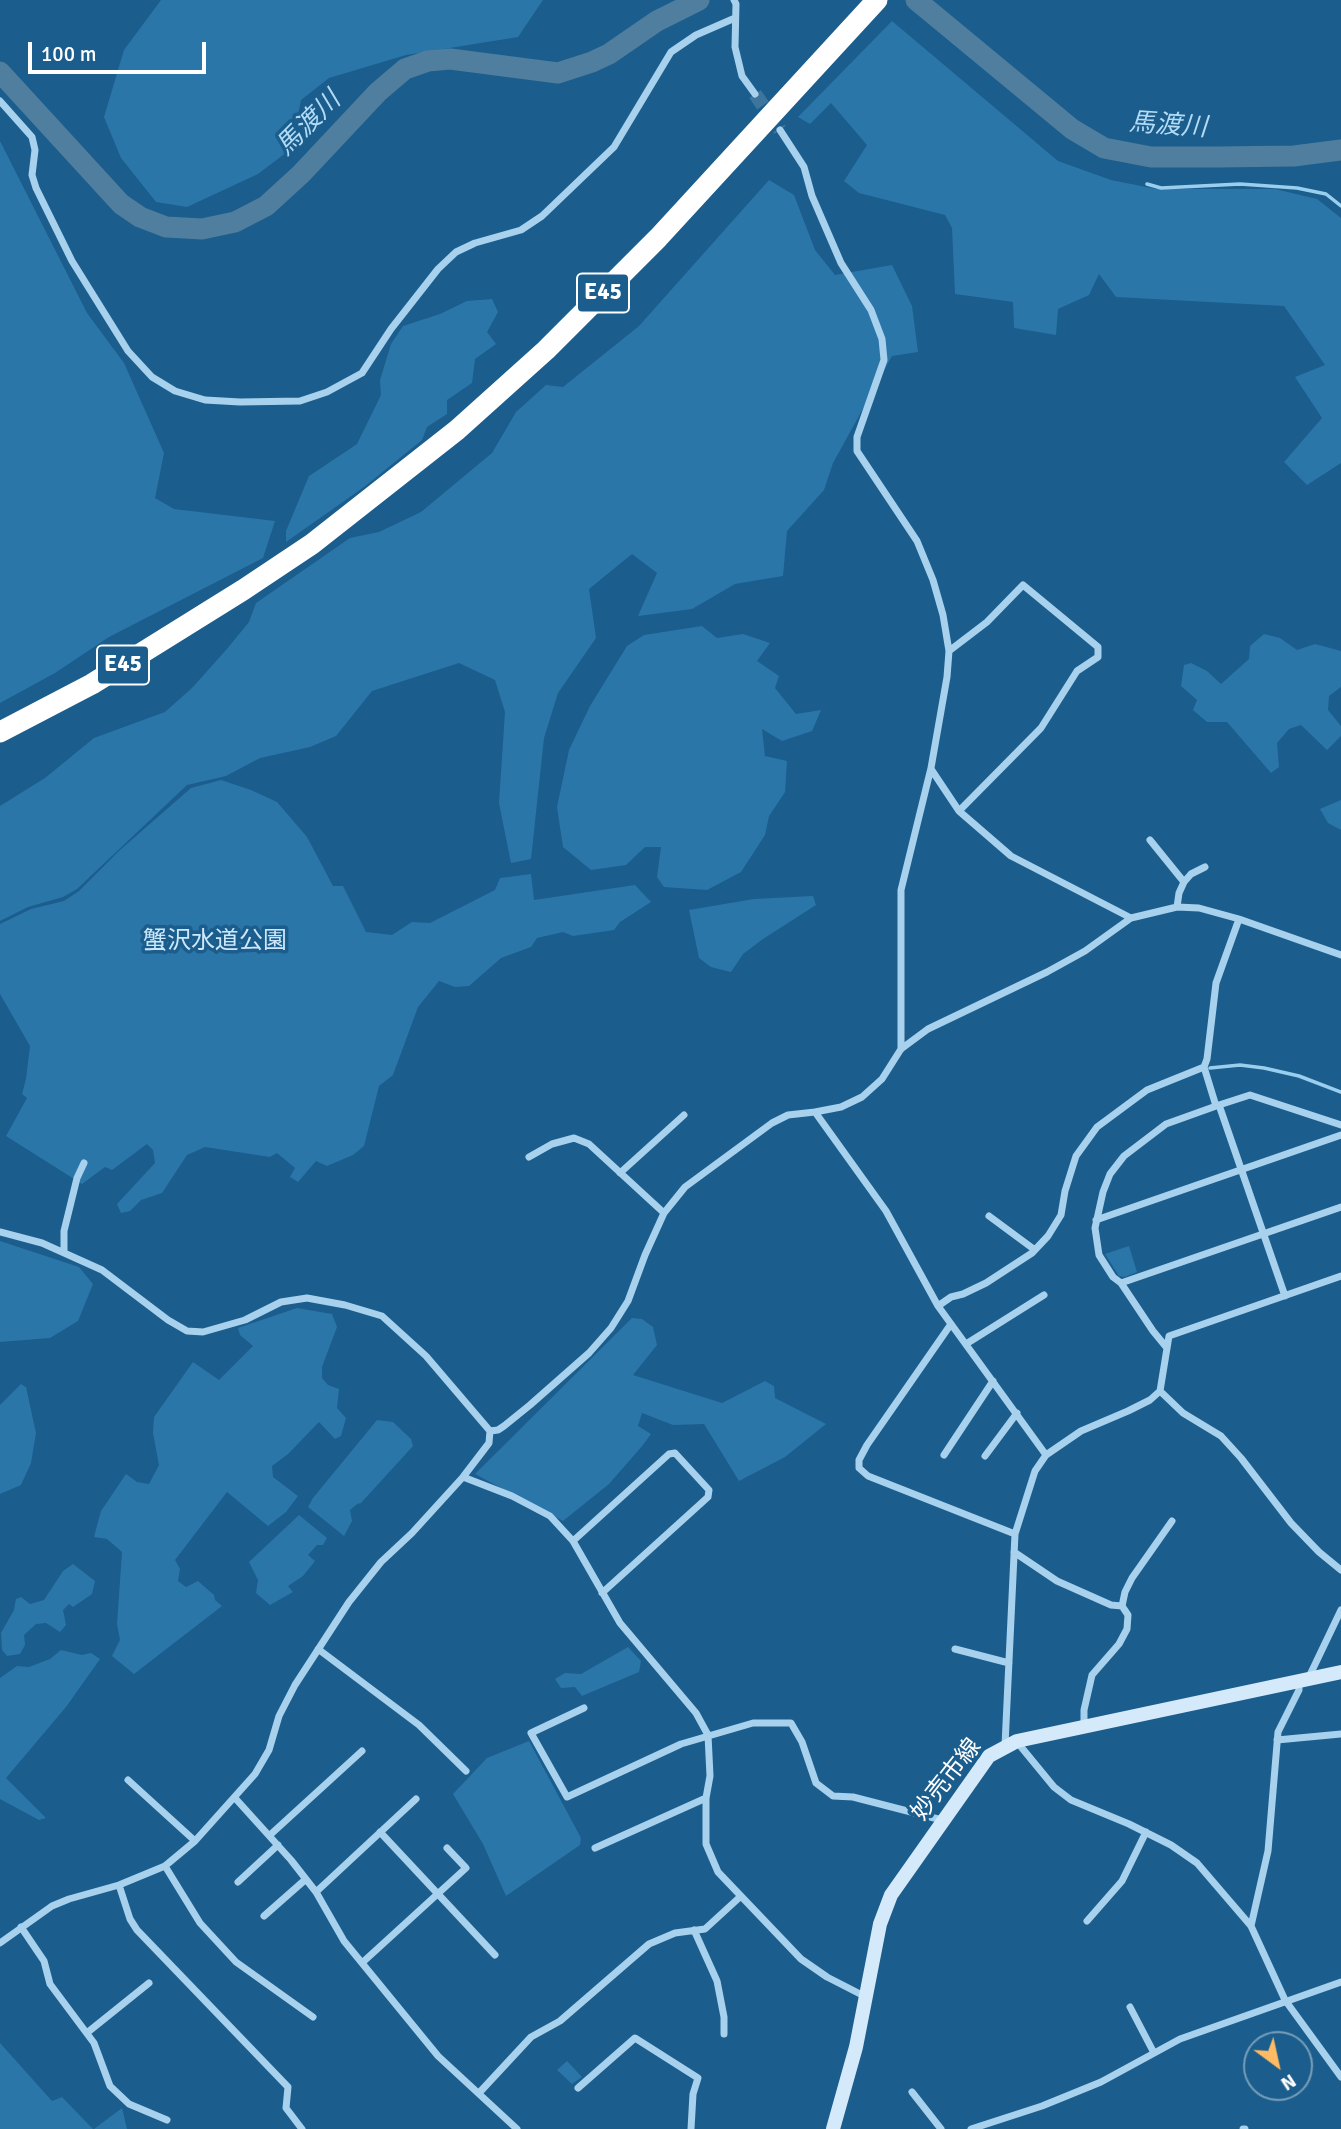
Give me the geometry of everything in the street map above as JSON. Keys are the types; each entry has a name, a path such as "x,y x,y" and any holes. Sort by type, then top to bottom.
{"highway":[{"name":"E45","path":"0,732 92,684 243,590 312,544 457,430 546,350 658,237 871,7"}],"main road":[{"name":"妙売市線","path":"833,2129 856,2047 880,1924 891,1895 989,1756 1011,1743 1341,1672"}],"street":[{"path":"734,0 735,47 742,76 755,94"},
{"path":"0,101 32,137 35,150 32,175 36,188 72,261 128,351 152,377 176,391 205,400 300,401 327,392 362,373 391,329 438,269 456,252 475,243 521,230 542,216 614,147 671,52 696,34 735,18"},
{"path":"780,130 804,167 812,196 841,263 871,310 882,339 884,360 857,436 857,451 917,541 933,580 949,651 931,768 901,890 901,1049"},
{"path":"949,651 988,622 1023,585 1098,647 1098,657 1077,671 1041,728 959,811"},
{"path":"931,768 959,811 1011,856 1131,918"},
{"path":"1150,841 1184,882"},
{"path":"1177,907 1184,882 1191,874 1205,867"},
{"path":"490,1431 498,1430 530,1405 589,1353 611,1328 628,1301 664,1213 685,1187 772,1123 788,1115 841,1107 862,1097 882,1079 901,1049 928,1029 1085,951 1131,918 1177,907 1199,908 1239,919 1341,956"},
{"path":"1239,919 1216,983 1204,1067 1285,1296"},
{"path":"938,1306 951,1297 986,1283 1035,1250 1048,1236 1061,1215 1076,1156 1097,1127 1147,1090 1204,1067"},
{"path":"1167,1348 1099,1255 1096,1220 1110,1174 1124,1156 1166,1124 1250,1095 1341,1125"},
{"path":"815,1112 886,1211 938,1306 1046,1455"},
{"path":"620,1173 684,1115"},
{"path":"1096,1220 1341,1135"},
{"path":"529,1157 552,1144 574,1138 589,1144 664,1213"},
{"path":"64,1252 64,1231 76,1178 84,1163"},
{"path":"1121,1283 1341,1207"},
{"path":"989,1216 1035,1250"},
{"path":"0,1232 42,1242 102,1270 168,1320 187,1331 203,1332 245,1320 281,1302 307,1298 382,1316 426,1356 490,1431 489,1443 463,1477 412,1533 381,1562 349,1602 295,1685 279,1716 270,1750 256,1774 195,1841 165,1867 52,1906 0,1942"},
{"path":"1341,1276 1170,1336 1160,1391 1150,1400 1081,1431 1046,1455 1035,1471 1015,1534 1009,1663 1011,1743 1054,1787 1071,1800 1146,1832 1197,1863 1251,1926 1285,2000 1341,2077"},
{"path":"966,1344 1044,1295"},
{"path":"951,1324 867,1445 859,1460 859,1468 868,1476 1015,1534"},
{"path":"944,1455 993,1381"},
{"path":"1160,1391 1183,1413 1221,1436 1291,1523 1341,1570"},
{"path":"985,1456 1017,1413"},
{"path":"573,1541 669,1454 675,1453 709,1490 708,1497 602,1593"},
{"path":"463,1477 512,1496 550,1516 573,1541 620,1623 696,1713 708,1735 710,1776 706,1798 706,1844 718,1872 801,1959 827,1977 866,1997"},
{"path":"1084,1727 1084,1710 1092,1675 1119,1644 1128,1629 1128,1615 1122,1606 1125,1592 1172,1521"},
{"path":"1014,1552 1058,1581 1111,1605 1122,1606"},
{"path":"1251,1926 1268,1851 1278,1732 1341,1610"},
{"path":"318,1649 419,1726 466,1771"},
{"path":"955,1650 1009,1663"},
{"path":"584,1707 531,1733 567,1797 681,1744 708,1735 753,1723 791,1723 802,1742 816,1783 832,1796 853,1797 942,1820"},
{"path":"1277,1740 1341,1734"},
{"path":"270,1835 362,1751"},
{"path":"128,1780 195,1841"},
{"path":"235,1798 270,1835 316,1892 344,1941 438,2056 517,2129"},
{"path":"595,1847 706,1798"},
{"path":"316,1892 416,1799"},
{"path":"380,1832 495,1955"},
{"path":"1087,1920 1122,1881 1146,1832"},
{"path":"238,1882 278,1845"},
{"path":"363,1962 466,1868 447,1848"},
{"path":"165,1867 200,1923 236,1962 313,2017"},
{"path":"264,1916 306,1880"},
{"path":"119,1885 130,1919 137,1930 288,2087 286,2108 302,2129"},
{"path":"479,2093 531,2037 560,2021 649,1944 675,1933 705,1929 741,1896"},
{"path":"21,1927 44,1961 50,1984 88,2032 99,2052 110,2087 129,2104 167,2120"},
{"path":"694,1930 718,1981 724,2034"},
{"path":"971,2129 1042,2106 1101,2082 1180,2039 1341,1982"},
{"path":"88,2032 149,1983"},
{"path":"1130,2007 1154,2053"},
{"path":"578,2088 635,2038 698,2078 693,2094 691,2129"},
{"path":"912,2092 941,2129"}],"green space":[{"path":"161,0 543,0 518,37 406,55 329,78 301,100 291,149 258,174 187,207 156,202 121,158 104,117 124,50"},
{"path":"892,21 1058,161 1111,180 1156,189 1275,189 1317,199 1341,218 1341,463 1307,485 1284,462 1322,418 1295,377 1325,365 1284,306 1116,297 1099,274 1089,295 1058,309 1056,335 1014,328 1013,302 955,294 952,228 945,215 859,193 844,181 867,145 831,103 810,124 798,117"},
{"path":"0,141 87,313 124,363 164,453 155,498 174,509 275,521 263,558 109,637 55,673 0,703"},
{"path":"769,180 794,195 815,250 835,275 892,265 912,306 918,352 892,356 833,463 824,490 787,531 783,576 735,584 692,609 638,616 657,573 632,554 589,589 596,638 558,693 544,738 531,859 511,863 499,803 505,712 495,680 459,663 372,691 336,736 310,747 260,758 226,776 187,785 77,889 63,897 28,907 0,921 0,806 45,778 94,738 165,712 192,688 226,650 249,622 256,603 350,538 379,532 421,512 492,453 516,412 546,385 563,387 639,326"},
{"path":"492,299 498,312 487,332 496,344 475,359 472,383 447,400 447,414 427,427 422,440 364,487 286,542 286,531 309,476 357,444 381,395 380,380 391,344 403,326 440,314 467,301"},
{"path":"702,626 717,638 743,634 770,643 757,661 779,676 775,688 796,714 821,710 812,731 782,741 762,729 765,756 787,761 785,792 769,816 765,835 741,872 707,890 664,887 657,877 661,847 645,847 626,865 591,870 563,847 557,807 569,750 590,706 627,646 644,635"},
{"path":"1264,634 1280,638 1297,650 1315,644 1341,651 1341,687 1329,696 1328,710 1341,726 1341,736 1327,750 1301,725 1289,729 1277,743 1279,767 1271,773 1227,722 1207,722 1193,710 1197,700 1181,686 1184,665 1191,663 1207,671 1221,684 1249,659 1250,646"},
{"name":"蟹沢水道公園","path":"221,780 277,802 307,837 333,886 343,886 366,932 392,935 412,922 430,923 495,890 500,878 531,874 534,900 635,885 651,902 620,922 614,930 573,936 563,932 537,938 531,947 501,958 469,986 455,987 439,981 418,1007 393,1075 379,1086 364,1146 353,1155 327,1166 316,1161 298,1182 290,1177 295,1168 277,1153 270,1157 205,1147 187,1155 162,1193 141,1200 130,1211 121,1213 117,1204 155,1163 153,1150 147,1144 112,1170 105,1167 82,1184 6,1136 27,1098 22,1094 30,1046 0,994 0,924 31,909 64,901 79,891 120,850 191,788"},
{"path":"1341,800 1341,830 1328,823 1320,809"},
{"path":"813,896 816,905 743,954 731,972 711,967 699,958 689,910 754,899"},
{"path":"0,1241 79,1267 93,1284 78,1321 50,1338 0,1342"},
{"path":"1129,1246 1137,1272 1125,1277 1119,1276 1105,1254"},
{"path":"297,1308 332,1314 337,1327 322,1367 322,1378 328,1385 339,1389 337,1408 346,1418 341,1436 335,1439 319,1422 288,1454 272,1466 273,1477 298,1496 286,1512 268,1526 227,1492 175,1560 180,1569 178,1581 186,1587 198,1581 222,1606 134,1674 112,1656 120,1640 117,1624 122,1552 107,1539 94,1537 101,1511 126,1474 137,1482 149,1484 159,1465 153,1433 154,1417 193,1362 219,1380 253,1346 240,1335 238,1328"},
{"path":"632,1318 642,1319 653,1327 657,1345 633,1375 722,1403 765,1381 774,1386 775,1398 826,1424 785,1457 739,1481 704,1424 673,1425 642,1413 638,1426 651,1434 643,1445 609,1484 563,1521 475,1474"},
{"path":"21,1384 26,1387 36,1433 31,1463 21,1485 0,1494 0,1405"},
{"path":"377,1420 393,1422 411,1439 413,1446 361,1503 350,1510 352,1521 344,1536 308,1507"},
{"path":"299,1515 327,1538 323,1545 317,1545 308,1555 315,1561 303,1576 288,1586 293,1592 270,1605 256,1593 258,1580 249,1562"},
{"path":"73,1564 95,1581 92,1594 73,1607 69,1604 63,1610 66,1625 60,1632 46,1623 36,1624 24,1635 25,1645 20,1654 7,1656 2,1650 1,1633 14,1610 16,1599 21,1597 30,1604 44,1600 63,1571"},
{"path":"628,1647 641,1661 639,1672 582,1696 575,1687 561,1688 555,1679 565,1673 581,1674"},
{"path":"61,1650 82,1655 91,1653 100,1659 66,1707 6,1778 46,1818 39,1820 0,1799 0,1678 17,1666 29,1667 50,1659"},
{"path":"529,1741 581,1838 580,1845 506,1896 483,1844 453,1794 487,1758"},
{"path":"0,2043 52,2101 62,2097 93,2129 0,2129"},
{"path":"567,2061 582,2077 572,2084 557,2070"},
{"path":"122,2108 127,2129 94,2129"}],"waterway":[{"name":"馬渡川","path":"0,72 121,204 140,217 166,227 202,229 235,222 266,206 301,174 378,92 405,69 428,61 450,59 558,73 609,54 657,21 699,0"},
{"name":"馬渡川","path":"916,0 1072,129 1104,148 1151,157 1294,156 1341,150"},
{"path":"1147,184 1161,188 1240,184 1297,188 1326,194 1341,206"},
{"path":"1210,1068 1240,1065 1264,1068 1299,1076 1341,1092"}],"tunnel":[{"path":"755,94 780,130"}]}
